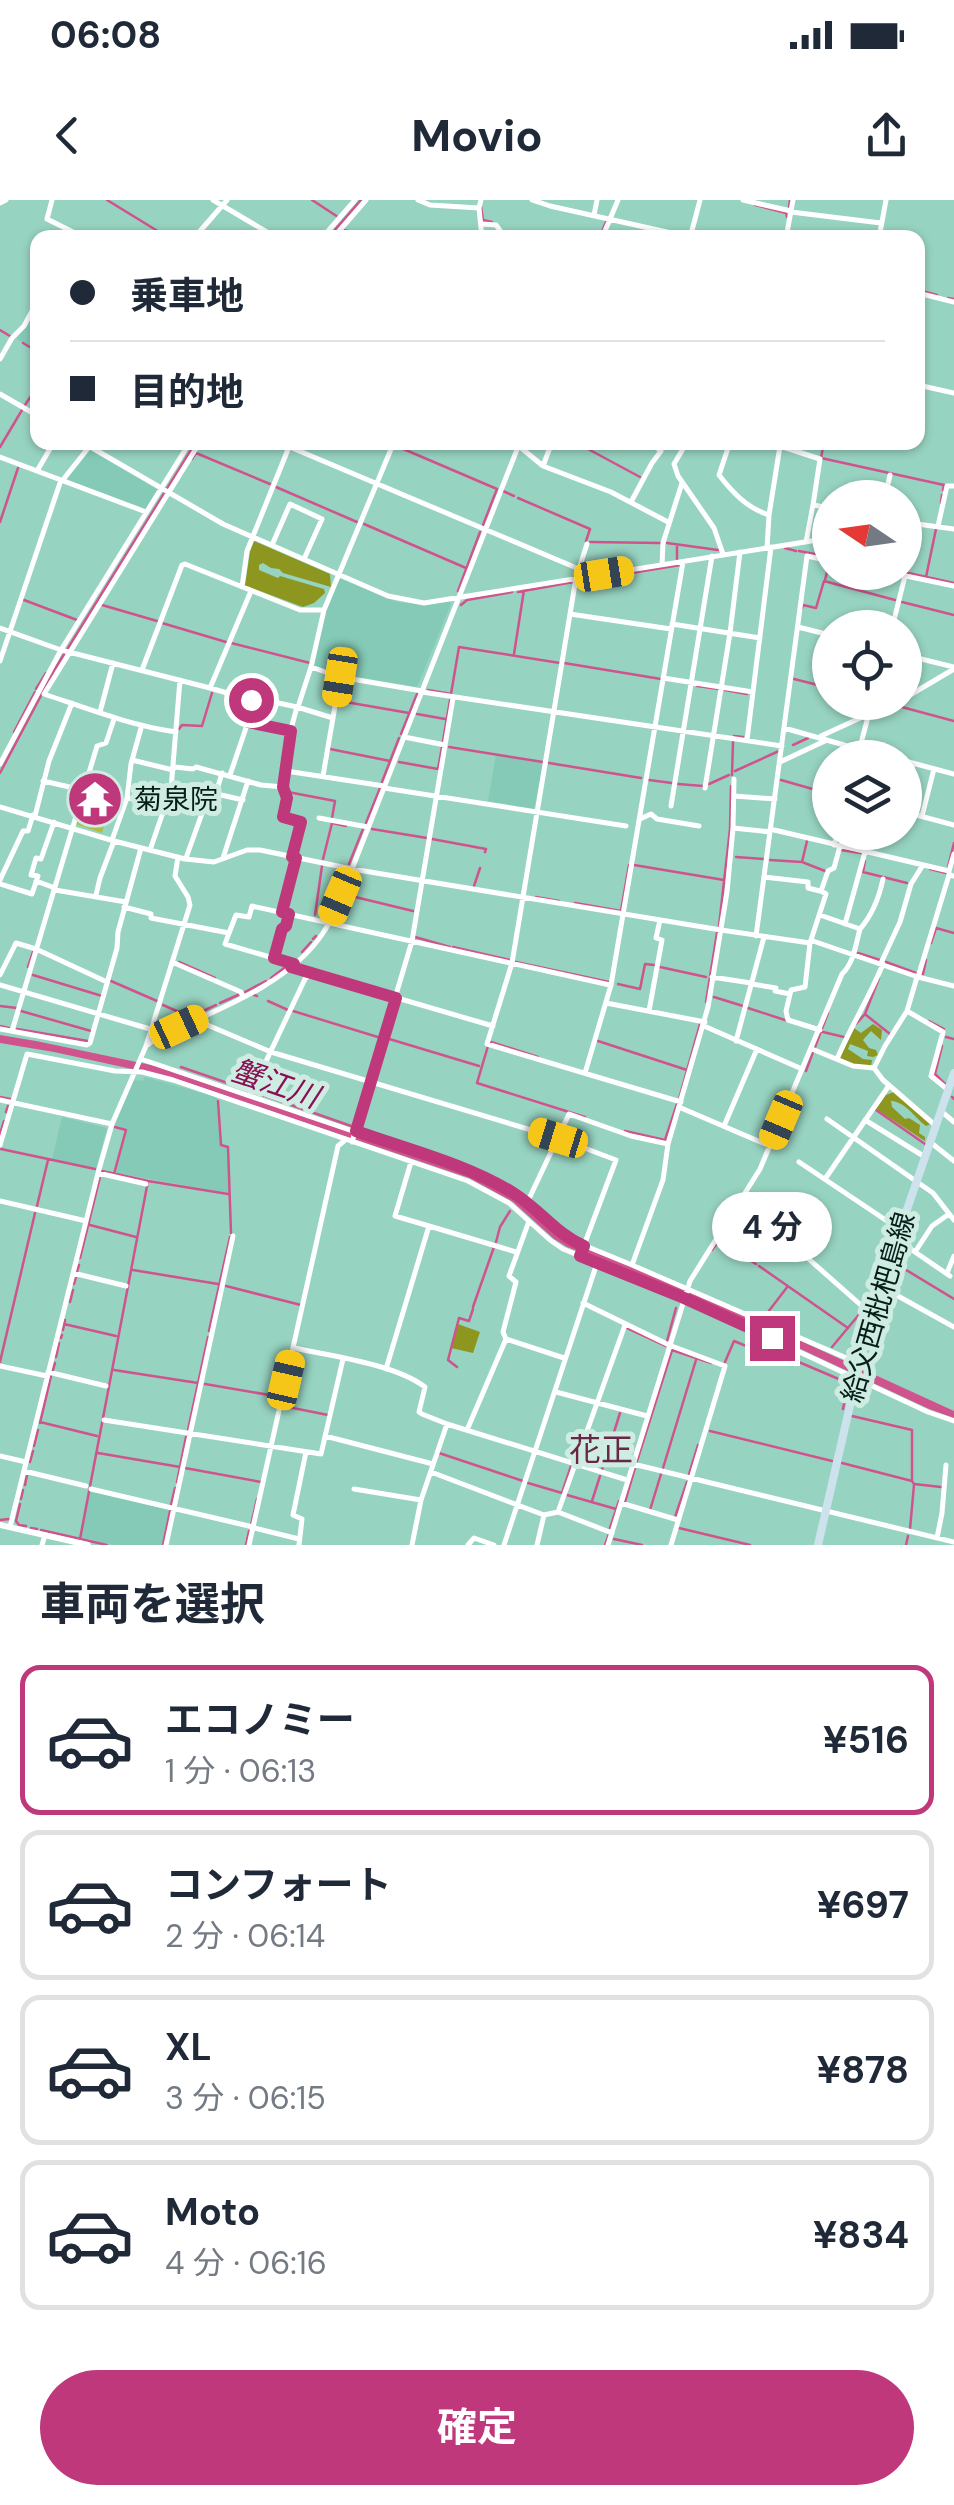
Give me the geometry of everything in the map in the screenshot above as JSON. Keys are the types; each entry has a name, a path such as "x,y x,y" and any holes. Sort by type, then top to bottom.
{"main road":[{"name":"給父西枇杷島線","path":"818,1545 871,1314 954,1073"}],"street":[{"path":"52,200 47,218 70,230"},
{"path":"213,200 225,203 265,230"},
{"path":"329,230 355,200"},
{"path":"340,230 366,200"},
{"path":"418,200 479,208"},
{"path":"481,200 482,230"},
{"path":"532,200 661,230"},
{"path":"594,215 597,200"},
{"path":"605,230 618,200"},
{"path":"693,230 700,200"},
{"path":"743,200 791,212 881,223"},
{"path":"788,230 793,200"},
{"path":"880,230 886,200"},
{"path":"201,230 225,203"},
{"path":"482,224 499,230"},
{"path":"925,294 954,302"},
{"path":"0,359 30,315"},
{"path":"925,387 954,393"},
{"path":"0,394 30,411"},
{"path":"37,471 49,450"},
{"path":"0,661 62,480 84,450"},
{"path":"98,450 223,524 400,600 424,603 460,598 812,541"},
{"path":"176,732 141,727 44,694 186,450"},
{"path":"0,764 146,512 194,450"},
{"path":"242,587 247,551 288,450"},
{"path":"301,450 578,570"},
{"path":"274,958 286,926 301,822 283,817 291,731 324,610 391,450"},
{"path":"146,1046 273,982 314,944 329,922 516,450"},
{"path":"525,450 543,466 611,492 668,522"},
{"path":"543,466 549,450"},
{"path":"631,502 659,450"},
{"path":"682,450 674,464 682,482 705,512 724,554"},
{"path":"727,450 719,476 734,495 769,515"},
{"path":"747,740 769,547 769,515 779,450"},
{"path":"792,450 820,459 817,480"},
{"path":"0,457 146,512"},
{"path":"889,480 890,475"},
{"path":"662,564 663,542 682,482"},
{"path":"938,526 947,486 954,486"},
{"path":"272,545 290,504 322,519 304,560"},
{"path":"806,542 812,514"},
{"path":"922,524 954,529"},
{"path":"587,544 576,578 512,963 487,1044 680,1105 770,1146"},
{"path":"705,788 740,552"},
{"path":"671,806 712,556"},
{"path":"736,1040 760,936 764,877 807,556 812,557"},
{"path":"586,1074 611,985 683,562"},
{"path":"142,670 184,564 300,610 324,610"},
{"path":"922,579 954,586"},
{"path":"210,688 251,591"},
{"path":"570,614 760,638"},
{"path":"798,627 812,630"},
{"path":"0,628 66,651 333,718"},
{"path":"922,660 954,668"},
{"path":"100,712 114,663"},
{"path":"311,667 340,677 453,698 782,746"},
{"path":"922,688 954,668"},
{"path":"323,776 340,677"},
{"path":"663,678 753,692"},
{"path":"150,850 167,803 174,768 180,680"},
{"path":"248,1545 338,1146 350,1141 356,1132 412,941 453,698"},
{"path":"230,776 251,700"},
{"path":"54,822 41,859 36,858 32,875 38,876 32,894 0,882 23,831 28,831 72,703"},
{"path":"12,1030 97,746 106,743 114,719"},
{"path":"818,738 856,720"},
{"path":"248,722 291,731"},
{"path":"96,896 127,798 141,727"},
{"path":"784,728 827,740"},
{"path":"404,737 445,745"},
{"path":"780,762 812,747"},
{"path":"132,760 174,768 196,766 261,786 283,787"},
{"path":"922,766 954,774"},
{"path":"934,769 922,816 954,824"},
{"path":"286,771 626,826"},
{"path":"216,794 222,773"},
{"path":"632,1265 663,1180 668,1144 704,1024 721,930 733,828 734,779"},
{"path":"43,781 83,790"},
{"path":"223,858 248,782"},
{"path":"10,1527 112,1124 146,1046 190,905 175,876 208,794 243,800"},
{"path":"734,796 775,800"},
{"path":"127,798 167,803"},
{"path":"0,807 182,858 210,862 253,849 623,914 813,941 954,986"},
{"path":"639,820 651,814 657,819 698,826"},
{"path":"319,818 368,827"},
{"path":"733,828 770,830 812,839"},
{"path":"0,1029 90,1044 140,848"},
{"path":"821,892 828,870 834,868 836,850"},
{"path":"857,850 951,874"},
{"path":"845,924 865,852"},
{"path":"874,1068 907,1012 944,900 954,854"},
{"path":"837,1060 862,1013 922,864"},
{"path":"764,877 808,882 808,888 826,894 810,943 805,987 791,990 786,1011 788,1020 820,1030"},
{"path":"608,1545 690,1280 760,1169 842,974 848,968 860,928 879,898 883,879"},
{"path":"36,881 125,905 151,914 151,918 229,932"},
{"path":"492,1026 225,944 236,914 248,918 252,906 611,985"},
{"path":"820,915 860,928"},
{"path":"649,1011 662,940 656,938 660,920"},
{"path":"0,976 16,943 108,982"},
{"path":"172,962 243,996"},
{"path":"250,1094 310,972"},
{"path":"712,977 790,994"},
{"path":"0,985 150,1029"},
{"path":"606,1003 704,1024 803,1069"},
{"path":"907,1012 943,1032 932,1076 950,1092"},
{"path":"199,1018 270,1052 558,1138 616,1160 580,1256"},
{"path":"724,1126 757,1049"},
{"path":"812,1049 859,1067 874,1068 936,1126"},
{"path":"0,1145 27,1054 172,1080 468,1181 509,1203 550,1240 580,1256 684,1298 954,1421"},
{"path":"140,1060 470,1170 517,1196 559,1232 584,1246 858,1364"},
{"path":"824,1179 889,1086"},
{"path":"0,1100 112,1124"},
{"path":"941,1111 954,1122"},
{"path":"527,1203 569,1114 668,1144"},
{"path":"827,1119 933,1193 952,1217 932,1226 915,1252"},
{"path":"865,1120 925,1157"},
{"path":"930,1142 954,1161"},
{"path":"411,1162 395,1216 516,1252"},
{"path":"799,1162 899,1229"},
{"path":"98,1173 146,1184"},
{"path":"0,1201 86,1221"},
{"path":"738,1204 769,1224 871,1314"},
{"path":"467,1430 506,1339 503,1332 516,1282 508,1276 529,1222"},
{"path":"386,1369 429,1226"},
{"path":"166,1545 233,1236"},
{"path":"896,1239 948,1274 954,1256"},
{"path":"504,1545 596,1263"},
{"path":"73,1273 126,1286"},
{"path":"880,1286 954,1327"},
{"path":"583,1303 669,1345 725,1366 671,1545"},
{"path":"558,1512 625,1325"},
{"path":"506,1339 564,1358"},
{"path":"294,1348 386,1369 416,1380 424,1387 419,1412 628,1480"},
{"path":"104,1420 321,1454 343,1359"},
{"path":"0,1366 106,1386"},
{"path":"556,1392 648,1416"},
{"path":"412,1545 421,1500 447,1424"},
{"path":"325,1436 432,1468 517,1506 544,1515 558,1512 612,1533"},
{"path":"24,1471 299,1542 302,1519 293,1515 306,1452"},
{"path":"0,1456 26,1462"},
{"path":"633,1464 954,1542"},
{"path":"936,1538 946,1464"},
{"path":"354,1489 421,1500"},
{"path":"621,1503 678,1520"},
{"path":"537,1545 544,1515"},
{"path":"0,1524 88,1545"},
{"path":"42,1545 45,1535"},
{"path":"468,1545 474,1538 494,1545"}],"shaded area":[{"path":"30,316 30,347 17,339"},
{"path":"90,450 158,490 146,509 66,479"},
{"path":"341,579 397,602 426,605 449,601 417,687 314,666 323,620"},
{"path":"496,755 543,763 534,809 488,801"},
{"path":"0,1035 170,1069 470,1172 516,1198 570,1242 685,1288 954,1411 954,1418 687,1296 567,1247 513,1202 469,1178 173,1078 0,1043"},
{"path":"145,1077 217,1097 220,1145 228,1147 229,1193 116,1173 127,1129 115,1125 134,1080 143,1081"},
{"path":"62,1117 107,1128 96,1169 52,1159"},
{"path":"90,1491 169,1510 162,1545 114,1545 81,1537"}],"green space":[{"path":"254,541 330,574 331,587 263,563 259,570 324,589 325,593 303,607 245,585"},
{"path":"81,805 99,809 99,820 105,822 102,833 76,824"},
{"path":"873,1024 882,1030 881,1040 871,1031 863,1040 878,1055 867,1056 868,1051 850,1044 848,1049 872,1060 871,1066 840,1058 854,1028 861,1033"},
{"path":"894,1092 931,1124 926,1126 906,1107 891,1101 905,1119 920,1125 919,1133 925,1141 876,1109 886,1095"},
{"path":"458,1324 480,1332 473,1353 451,1348"}],"waterway":[{"path":"107,200 156,230"},
{"path":"312,200 338,217"},
{"path":"335,230 361,200"},
{"path":"789,207 790,200"},
{"path":"755,205 786,213 787,217"},
{"path":"481,207 483,220 492,222"},
{"path":"603,230 607,219"},
{"path":"925,292 937,295"},
{"path":"948,298 954,299"},
{"path":"0,330 10,336"},
{"path":"23,343 30,347"},
{"path":"25,405 30,397"},
{"path":"0,447 22,410"},
{"path":"0,773 55,669 191,450"},
{"path":"406,450 497,489 483,525"},
{"path":"590,450 640,477"},
{"path":"822,450 821,458 944,485 943,490"},
{"path":"192,459 196,453 270,484"},
{"path":"0,522 18,468"},
{"path":"276,487 357,522"},
{"path":"503,491 514,496"},
{"path":"941,503 942,495"},
{"path":"518,498 590,529 586,541"},
{"path":"364,524 466,568"},
{"path":"926,577 936,529"},
{"path":"458,591 480,532"},
{"path":"590,542 660,543"},
{"path":"667,543 718,550"},
{"path":"677,546 677,559"},
{"path":"785,548 796,551"},
{"path":"799,551 812,554"},
{"path":"625,574 680,565"},
{"path":"588,579 615,575"},
{"path":"922,576 954,583"},
{"path":"802,608 816,608 824,581 895,600"},
{"path":"518,592 573,582"},
{"path":"514,654 524,590"},
{"path":"461,605 467,600 512,592"},
{"path":"24,600 77,620"},
{"path":"902,602 954,615"},
{"path":"102,605 157,621"},
{"path":"162,623 226,642"},
{"path":"231,643 310,663"},
{"path":"428,690 451,694 459,647 560,663"},
{"path":"564,663 661,679"},
{"path":"36,689 46,673"},
{"path":"794,679 812,684"},
{"path":"697,686 719,689"},
{"path":"725,690 747,694"},
{"path":"14,732 35,692"},
{"path":"179,729 182,725 202,726 212,693"},
{"path":"401,734 417,694"},
{"path":"443,741 450,700"},
{"path":"340,701 409,713"},
{"path":"922,712 954,721"},
{"path":"417,714 445,719"},
{"path":"734,736 743,737"},
{"path":"382,782 399,738"},
{"path":"793,745 808,738"},
{"path":"732,775 733,742"},
{"path":"399,762 438,769 442,747"},
{"path":"449,747 543,762"},
{"path":"330,749 390,761"},
{"path":"735,771 779,751"},
{"path":"549,763 641,778"},
{"path":"709,784 729,775"},
{"path":"649,780 672,783"},
{"path":"781,780 812,789"},
{"path":"678,784 703,786"},
{"path":"719,926 731,786"},
{"path":"366,823 380,788"},
{"path":"288,792 335,801 332,818"},
{"path":"323,859 332,823 346,826"},
{"path":"349,864 363,829"},
{"path":"372,829 427,838"},
{"path":"432,839 486,849 485,852"},
{"path":"802,862 807,841"},
{"path":"948,867 954,843"},
{"path":"841,850 861,853"},
{"path":"736,857 764,859"},
{"path":"770,860 802,862 825,871"},
{"path":"865,861 863,872 907,883"},
{"path":"575,903 621,911 629,865"},
{"path":"634,865 724,880"},
{"path":"315,915 322,866"},
{"path":"474,886 480,868"},
{"path":"930,869 946,873"},
{"path":"327,918 346,873"},
{"path":"347,895 413,911"},
{"path":"536,897 559,901"},
{"path":"931,943 936,928 954,933"},
{"path":"706,1002 717,933"},
{"path":"313,939 316,936"},
{"path":"415,937 450,947"},
{"path":"302,952 311,942"},
{"path":"453,947 510,960"},
{"path":"28,967 33,952"},
{"path":"858,953 880,960"},
{"path":"923,974 926,960"},
{"path":"179,962 215,978"},
{"path":"516,962 609,982"},
{"path":"886,962 916,973"},
{"path":"618,984 640,989 645,964 654,965"},
{"path":"271,978 288,965"},
{"path":"660,967 706,977"},
{"path":"33,975 102,996"},
{"path":"856,1024 865,1014 879,978"},
{"path":"111,981 157,1001"},
{"path":"245,992 266,981"},
{"path":"220,1003 238,995"},
{"path":"714,997 743,1006"},
{"path":"268,1001 288,1010"},
{"path":"163,1005 190,1017 216,1005"},
{"path":"0,1006 17,1008"},
{"path":"748,1008 788,1021"},
{"path":"21,1011 91,1031"},
{"path":"293,1011 381,1038"},
{"path":"815,1047 828,1013"},
{"path":"866,1015 890,1034"},
{"path":"929,1021 944,1029"},
{"path":"679,1099 700,1024"},
{"path":"0,1026 9,1028"},
{"path":"17,1029 88,1041"},
{"path":"823,1032 844,1037"},
{"path":"946,1037 954,1039"},
{"path":"386,1038 479,1066"},
{"path":"598,1041 687,1070"},
{"path":"491,1042 538,1057"},
{"path":"488,1046 477,1083 585,1117"},
{"path":"942,1046 935,1074 945,1084"},
{"path":"806,1071 813,1052"},
{"name":"蟹江川","path":"181,1067 248,1090"},
{"name":"蟹江川","path":"254,1092 354,1127 355,1124"},
{"path":"0,1097 10,1099"},
{"path":"218,1101 221,1145 228,1147 231,1233"},
{"path":"625,1131 665,1140 677,1104"},
{"path":"6,1112 8,1106"},
{"path":"876,1110 925,1144"},
{"path":"0,1134 4,1121"},
{"path":"114,1174 126,1130 115,1127"},
{"path":"1,1149 95,1169"},
{"path":"37,1206 48,1160"},
{"path":"102,1171 228,1194"},
{"path":"80,1258 100,1177"},
{"path":"80,1539 148,1181"},
{"path":"496,1242 510,1211"},
{"path":"0,1362 35,1213"},
{"path":"90,1225 136,1237"},
{"path":"884,1256 894,1229"},
{"path":"209,1331 230,1237"},
{"path":"712,1250 718,1242 756,1264"},
{"path":"473,1307 494,1247"},
{"path":"893,1262 954,1299"},
{"path":"77,1271 79,1265"},
{"path":"759,1266 848,1328"},
{"path":"133,1270 218,1284"},
{"path":"74,1284 76,1277"},
{"path":"226,1286 301,1305"},
{"path":"765,1316 788,1286"},
{"path":"70,1302 73,1290"},
{"path":"667,1341 676,1308"},
{"path":"457,1367 448,1360 459,1318 469,1321 473,1309"},
{"path":"832,1347 862,1311"},
{"path":"63,1330 65,1320"},
{"path":"64,1324 116,1336"},
{"path":"627,1328 666,1346"},
{"path":"188,1430 208,1337"},
{"path":"725,1362 734,1341 792,1365 794,1360 848,1383 843,1409"},
{"path":"56,1357 59,1343"},
{"path":"637,1461 672,1350 711,1363"},
{"path":"663,1468 696,1360"},
{"path":"53,1370 55,1363"},
{"path":"114,1370 198,1383"},
{"path":"40,1423 51,1376"},
{"path":"205,1384 281,1397"},
{"path":"283,1406 328,1415"},
{"path":"602,1470 620,1413"},
{"path":"852,1416 912,1430 912,1481"},
{"path":"40,1422 97,1436"},
{"path":"34,1446 38,1430"},
{"path":"710,1431 832,1461"},
{"path":"177,1482 186,1437"},
{"path":"689,1474 698,1445"},
{"path":"30,1462 33,1451"},
{"path":"98,1453 180,1467"},
{"path":"439,1453 523,1481"},
{"path":"842,1463 914,1484 941,1487"},
{"path":"528,1483 562,1493 571,1466"},
{"path":"185,1468 261,1482"},
{"path":"625,1502 635,1468"},
{"path":"650,1510 661,1474"},
{"path":"25,1485 27,1475"},
{"path":"592,1501 600,1476"},
{"path":"675,1517 687,1482"},
{"path":"910,1529 914,1485"},
{"path":"171,1505 175,1488"},
{"path":"21,1499 23,1490"},
{"path":"567,1495 616,1509"},
{"path":"251,1525 257,1499"},
{"path":"610,1528 619,1501"},
{"path":"20,1504 16,1521 26,1526"},
{"path":"163,1545 170,1511"},
{"path":"0,1520 9,1519"},
{"path":"31,1528 37,1529"},
{"path":"679,1528 750,1545"},
{"path":"41,1530 107,1545"},
{"path":"246,1545 249,1531"},
{"path":"605,1545 609,1534"},
{"path":"906,1545 908,1536"},
{"path":"614,1539 642,1545"}],"place":[{"name":"菊泉院","path":"95,799"}],"district":[{"name":"花正","path":"601,1450"}],"route":[{"path":"251,700 248,722 291,731 283,817 301,822 282,912 289,914 274,958 294,964 291,967 396,998 356,1131 470,1170 517,1196 559,1232 584,1246 580,1256 772,1338"}]}
